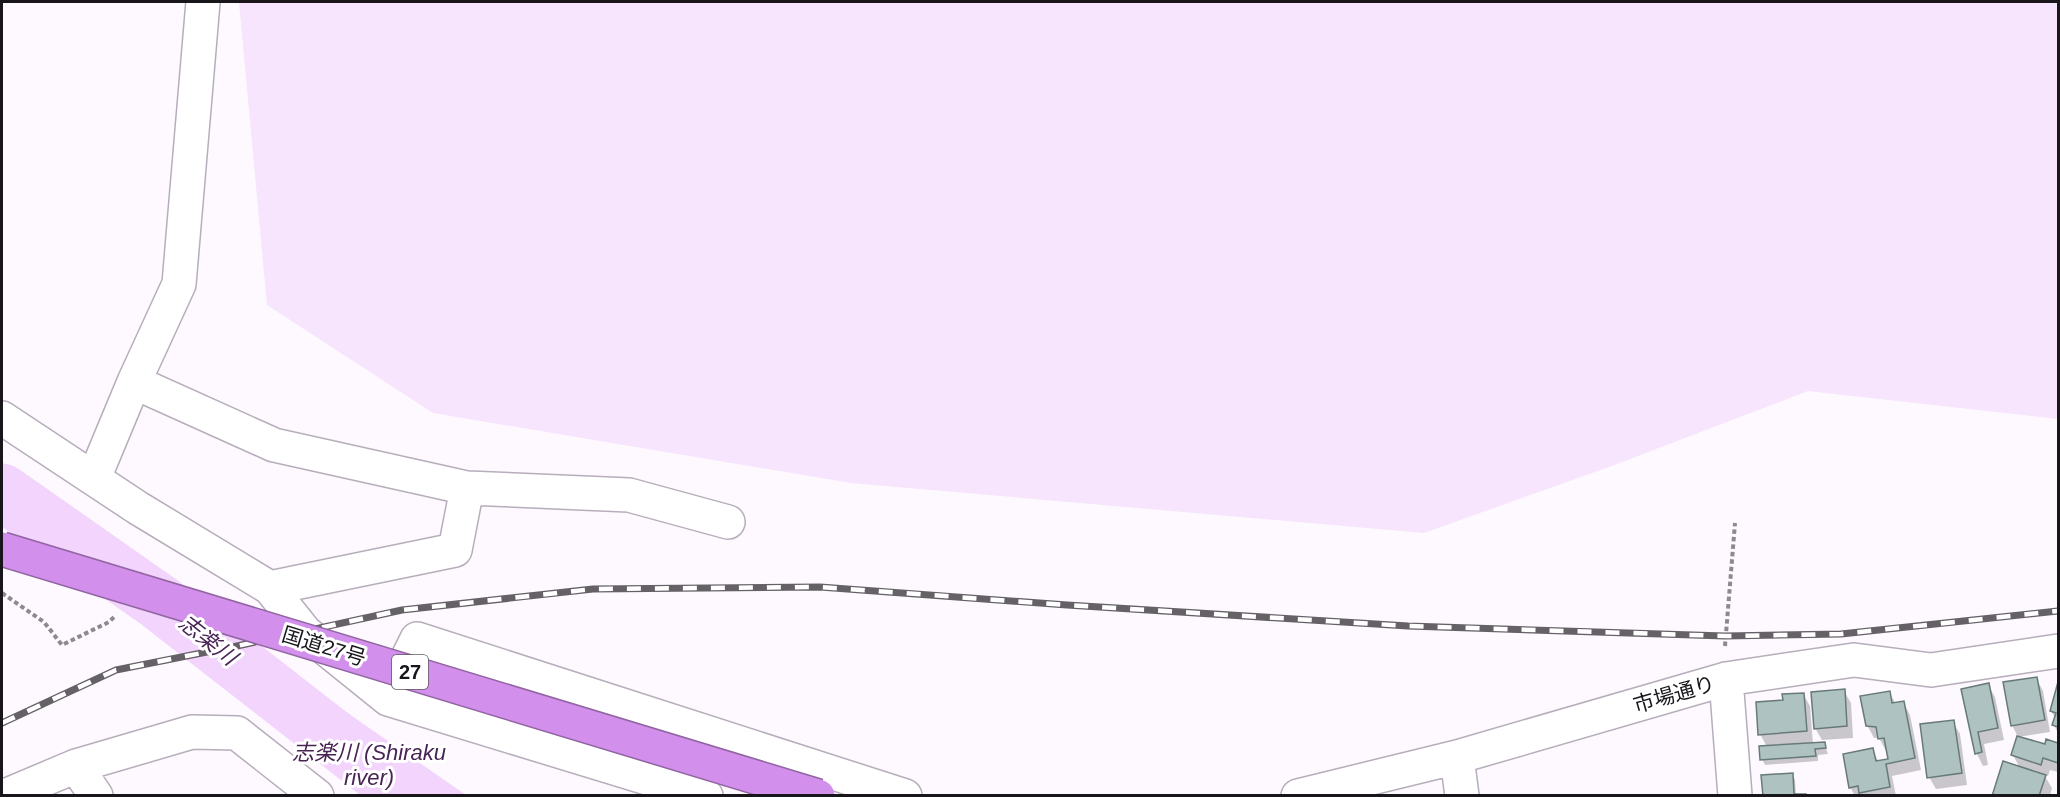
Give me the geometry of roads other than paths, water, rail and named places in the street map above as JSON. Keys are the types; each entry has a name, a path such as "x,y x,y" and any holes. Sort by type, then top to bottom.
{"highway":[{"name":"国道27号","path":"2,549 818,795"}],"street":[{"path":"94,478 134,382 179,284 203,2"},
{"path":"134,382 274,445 467,488 629,495 728,522"},
{"path":"2,418 148,514 270,588 305,632 388,699 706,795"},
{"path":"270,588 455,550 467,488"},
{"path":"388,699 417,639 905,795"},
{"name":"市場通り","path":"1298,795 1456,758 1726,679 1854,660 1931,670 2058,651"},
{"path":"1726,679 1735,795"},
{"path":"5,795 76,766 192,732 237,734 316,795"},
{"path":"1456,758 1462,795"},
{"path":"76,766 96,795"}],"water":[{"name":"志楽川 (Shiraku river)","path":"297,678 466,795 360,795 232,694"}],"waterway":[{"name":"志楽川","path":"2,492 159,602 408,796"}],"railway":[{"path":"2,723 116,670 402,610 593,589 820,587 1408,626 1725,636 1841,634 2058,611"}]}
